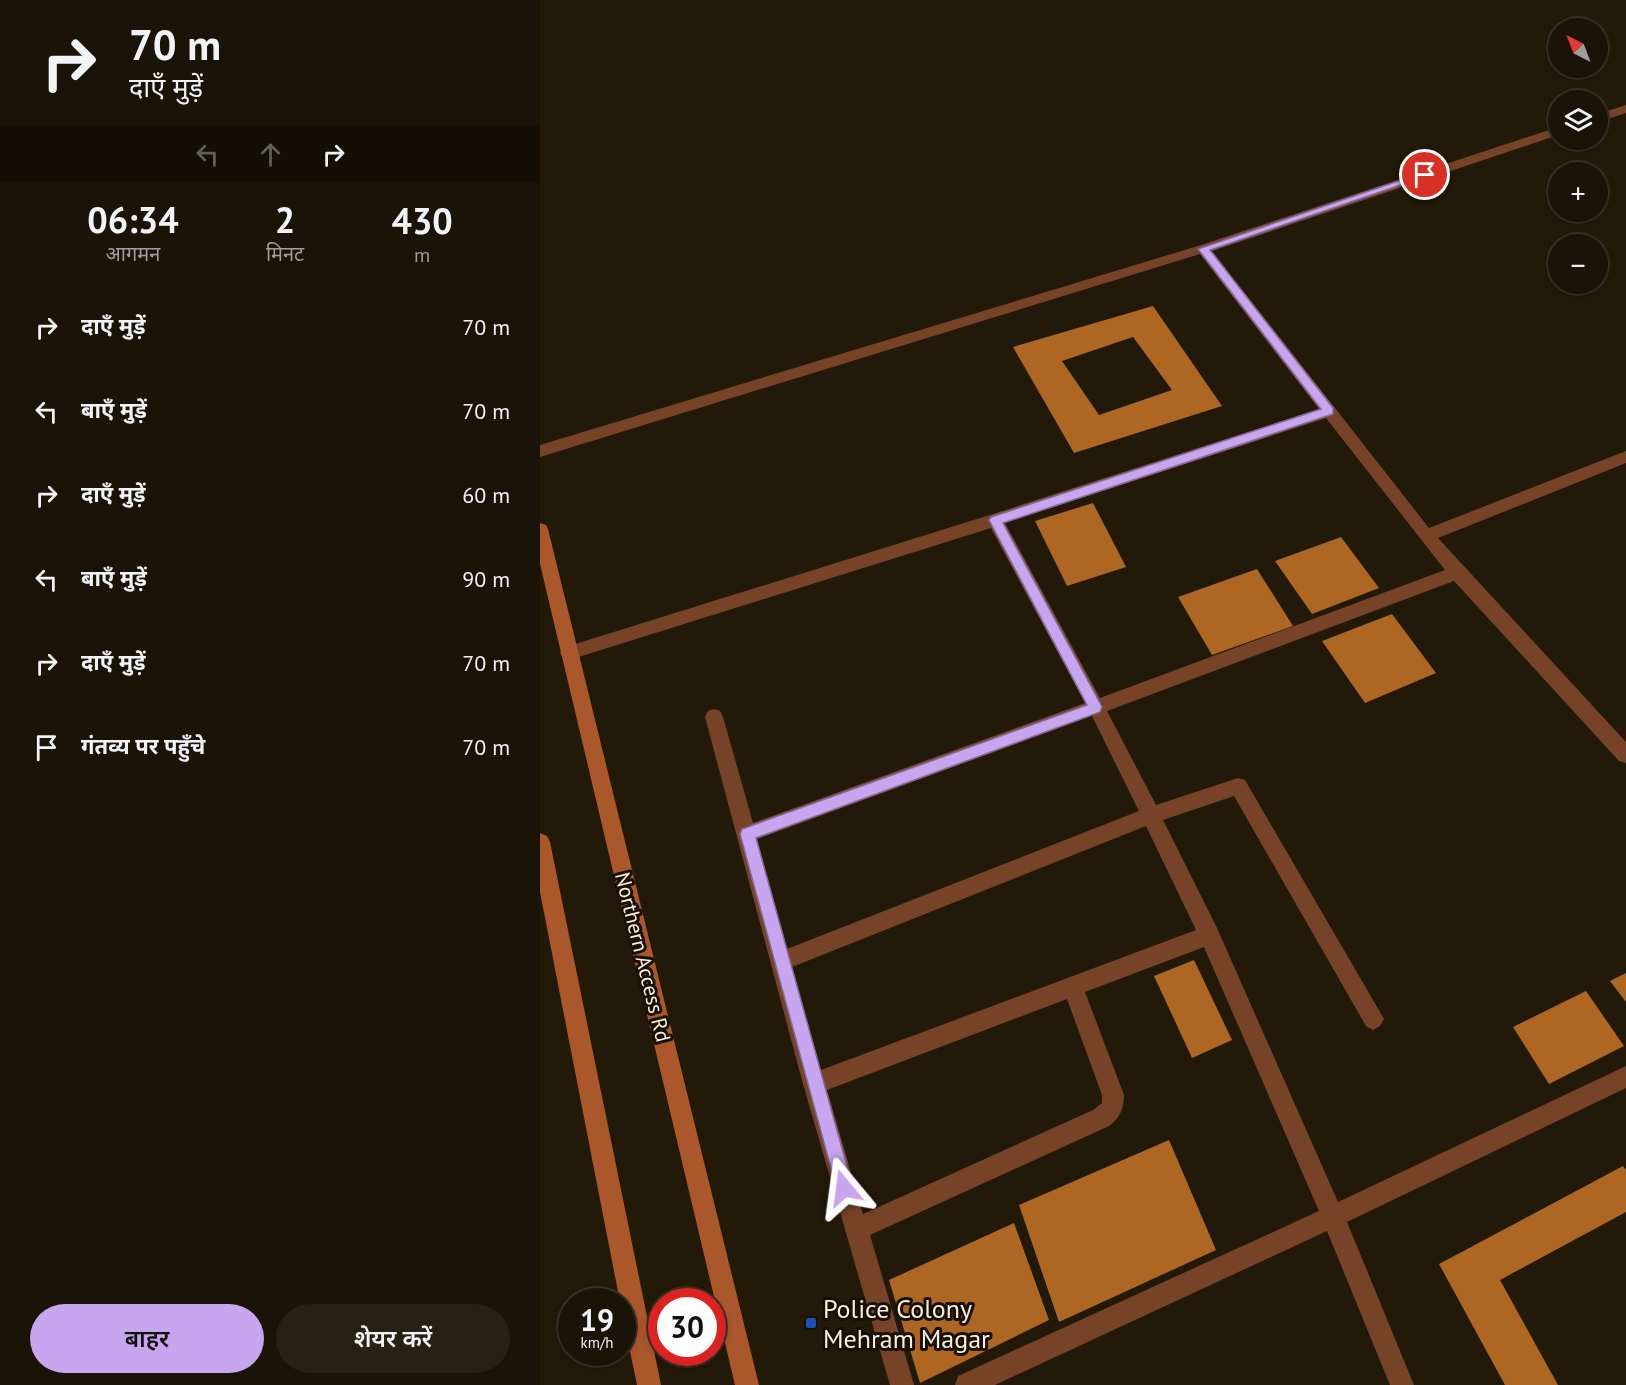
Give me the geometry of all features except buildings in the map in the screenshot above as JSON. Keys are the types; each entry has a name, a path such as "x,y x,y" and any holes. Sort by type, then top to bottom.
{"main road":[{"name":"Northern Access Rd","path":"540,529 747,1385"},
{"path":"540,842 649,1385"}],"street":[{"path":"1608,115 1626,109"},
{"path":"540,451 1203,249 1548,134"},
{"path":"1203,249 1426,536 1457,573 1626,755"},
{"path":"569,653 995,520 1329,411"},
{"path":"1426,536 1626,457"},
{"path":"995,520 1152,815 1210,935 1334,1216 1402,1385"},
{"path":"747,834 1457,573"},
{"path":"714,717 814,1084 902,1385"},
{"path":"782,961 1152,815 1234,786 1241,787 1373,1019"},
{"path":"814,1084 1210,935"},
{"path":"856,1229 1091,1123 1110,1112 1113,1107 1113,1095 1073,987"},
{"path":"967,1385 1334,1216 1626,1077"}],"place":[{"name":"Police Colony Mehram Magar","path":"811,1323"}],"route":[{"path":"844,1188 747,834 1096,707 995,520 1329,411 1203,249 1425,175"}]}
